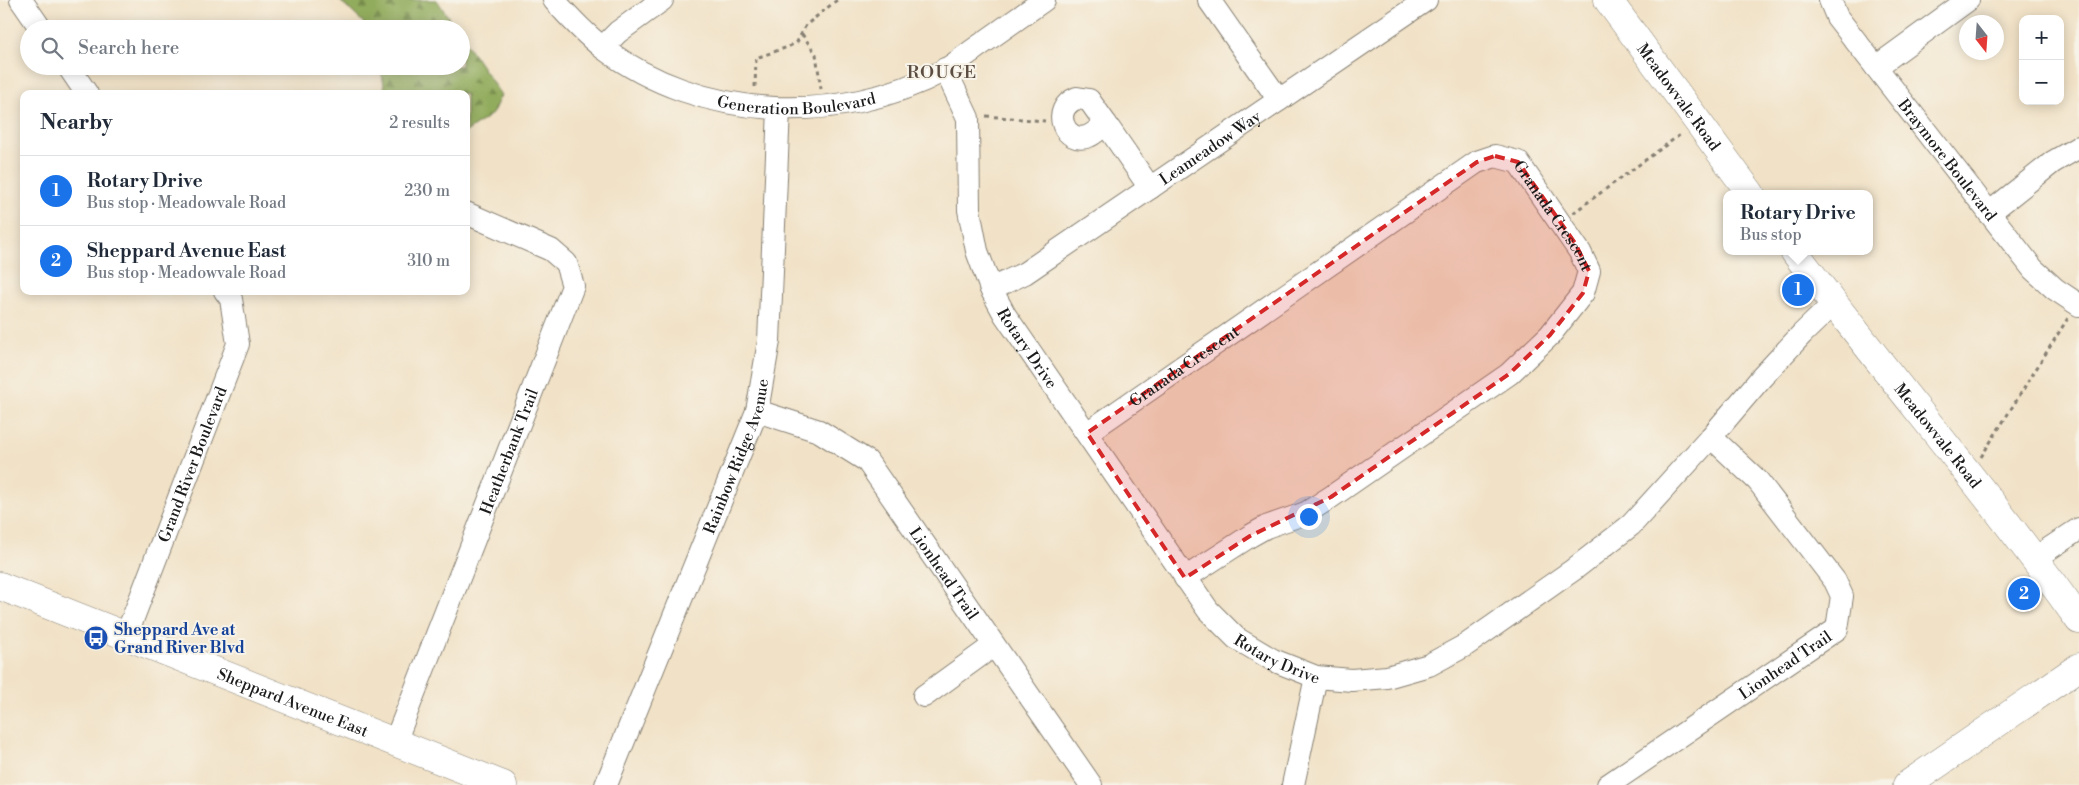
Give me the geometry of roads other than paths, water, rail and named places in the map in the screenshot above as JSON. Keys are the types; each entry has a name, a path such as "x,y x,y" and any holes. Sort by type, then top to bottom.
{"main road":[{"name":"Meadowvale Road","path":"1608,0 1748,190"},
{"name":"Meadowvale Road","path":"1797,255 1833,304 2035,558 2079,620"},
{"name":"Sheppard Avenue East","path":"0,586 503,785"},
{"path":"1907,785 2079,667"}],"street":[{"path":"21,0 35,20"},
{"name":"Generation Boulevard","path":"554,0 603,47 633,67 676,88 722,102 779,109 845,104 897,89 945,69 1044,0"},
{"path":"603,47 618,32 662,0"},
{"path":"1209,0 1279,100"},
{"name":"Leameadow Way","path":"991,290 1025,274 1426,0"},
{"name":"Braymore Boulevard","path":"1830,0 1837,17 2033,269 2055,289 2078,305"},
{"path":"1876,67 1968,0"},
{"name":"Rotary Drive","path":"945,69 968,118 969,210 977,251 991,290 1005,315 1208,610 1236,638 1273,660 1316,677 1352,680 1386,677 1429,665 1466,645 1573,570 1631,525 1711,438 1762,377 1833,304"},
{"path":"74,75 84,90"},
{"path":"1106,124 1089,136 1082,138 1070,134 1063,124 1063,111 1071,101 1084,98 1097,110 1150,188"},
{"name":"Rainbow Ridge Avenue","path":"606,785 757,411 769,341 779,109"},
{"path":"1989,213 2052,162 2079,147"},
{"name":"Granada Crescent","path":"1086,433 1477,162 1495,156 1518,162 1575,243 1589,271 1583,293 1550,335 1508,374 1306,513 1258,532 1185,578"},
{"name":"Heatherbank Trail","path":"395,742 573,286 566,263 551,250 470,215"},
{"name":"Grand River Boulevard","path":"126,636 238,344 231,299 228,295"},
{"name":"Lionhead Trail","path":"757,411 820,431 867,461 1090,785"},
{"name":"Lionhead Trail","path":"1608,785 1837,628 1842,596 1835,581 1758,481 1711,438"},
{"path":"2035,558 2079,529"},
{"path":"924,696 993,646"},
{"path":"1293,785 1316,677"}],"place":[{"name":"Rotary Drive","path":"1798,290"},
{"name":"Sheppard Avenue East","path":"2024,594"},
{"name":"Sheppard Ave at Grand River Blvd","path":"96,638"}],"district":[{"name":"ROUGE","path":"942,72"}]}
